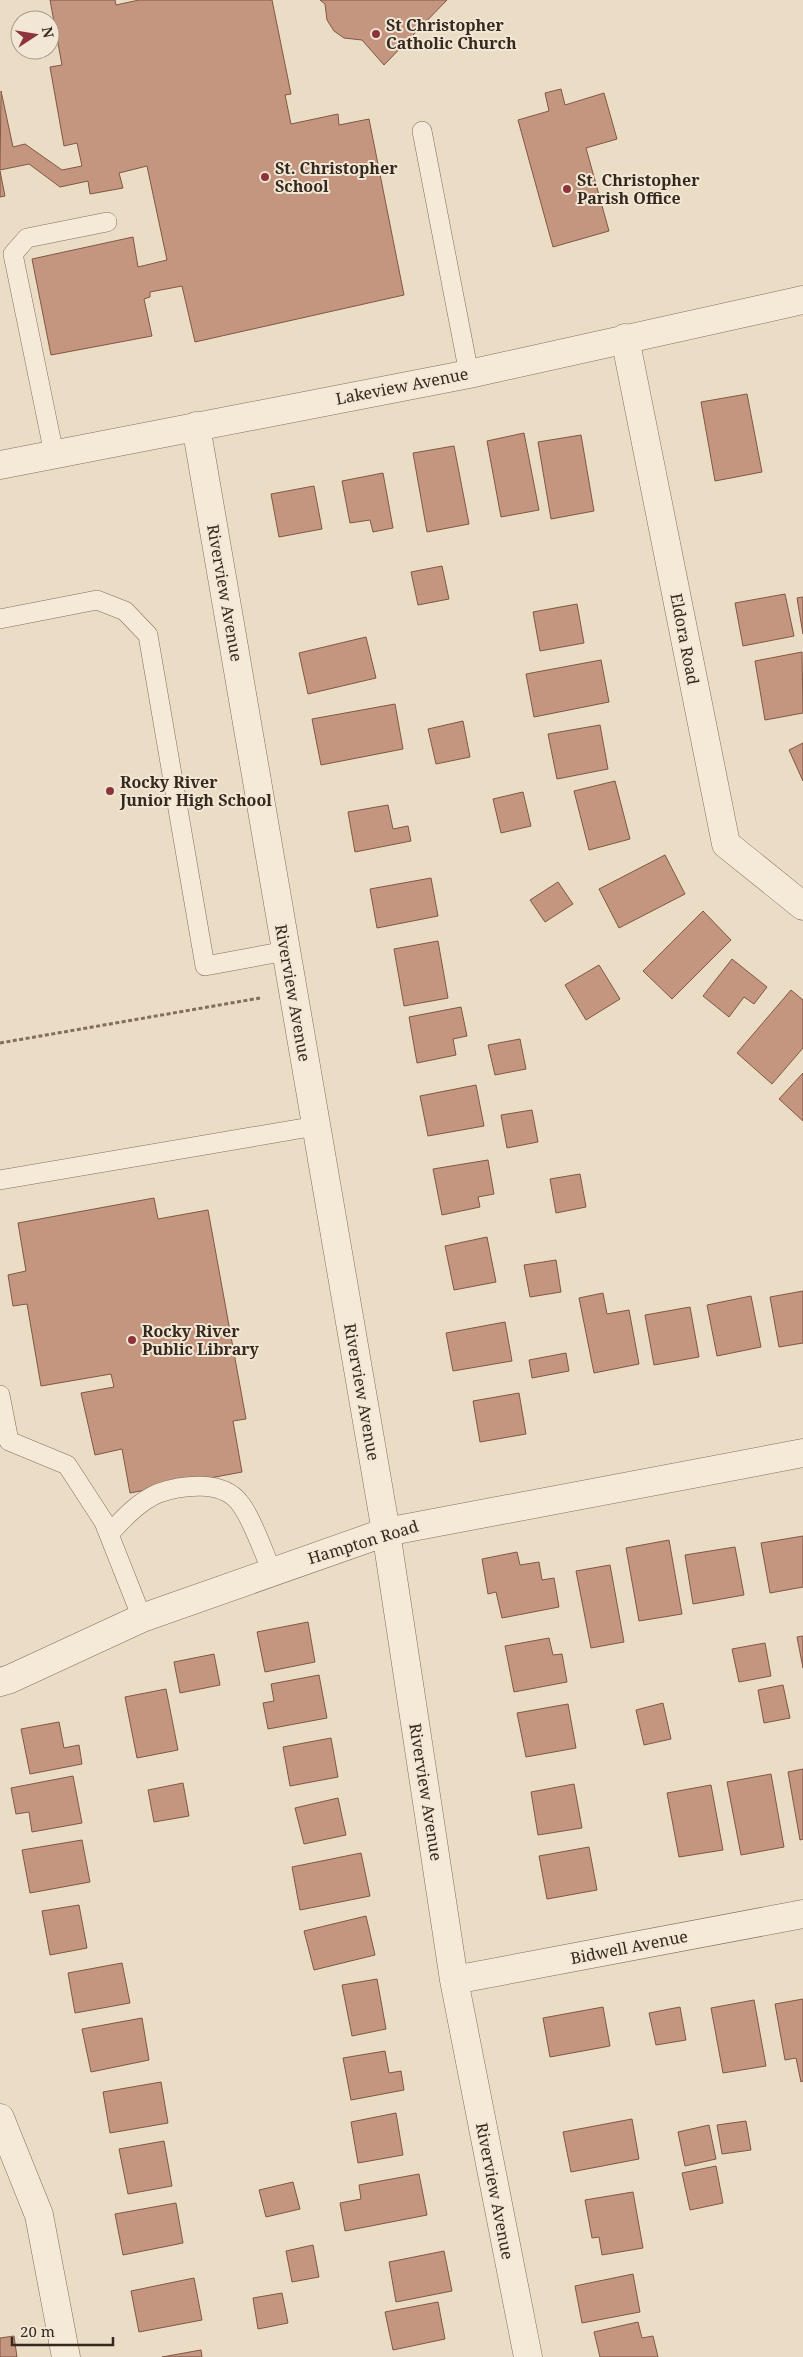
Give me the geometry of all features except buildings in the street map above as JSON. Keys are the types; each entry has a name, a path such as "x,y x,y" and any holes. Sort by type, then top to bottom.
{"street":[{"name":"Lakeview Avenue","path":"0,465 469,374 803,300"},
{"name":"Eldora Road","path":"625,338 726,844 803,906"},
{"name":"Riverview Avenue","path":"196,426 386,1532 454,1980 528,2357"},
{"name":"Hampton Road","path":"0,1682 142,1618 386,1532 803,1453"},
{"name":"Bidwell Avenue","path":"454,1980 803,1914"},
{"path":"0,2118 39,2215 66,2357"}],"lane":[{"path":"422,131 469,374"},
{"path":"54,454 13,254 27,238 106,222"},
{"path":"0,619 97,600 125,611 148,635 205,966 286,951"},
{"path":"0,1180 316,1126"},
{"path":"0,1395 9,1441 67,1465 104,1522 142,1618"},
{"path":"109,1534 132,1510 159,1493 198,1486 217,1487 239,1501 272,1572"}],"path":[{"path":"0,1043 260,998"}],"place":[{"name":"St Christopher Catholic Church","path":"376,34"},
{"name":"St. Christopher School","path":"265,177"},
{"name":"St. Christopher Parish Office","path":"567,189"},
{"name":"Rocky River Junior High School","path":"110,791"},
{"name":"Rocky River Public Library","path":"132,1340"}]}
